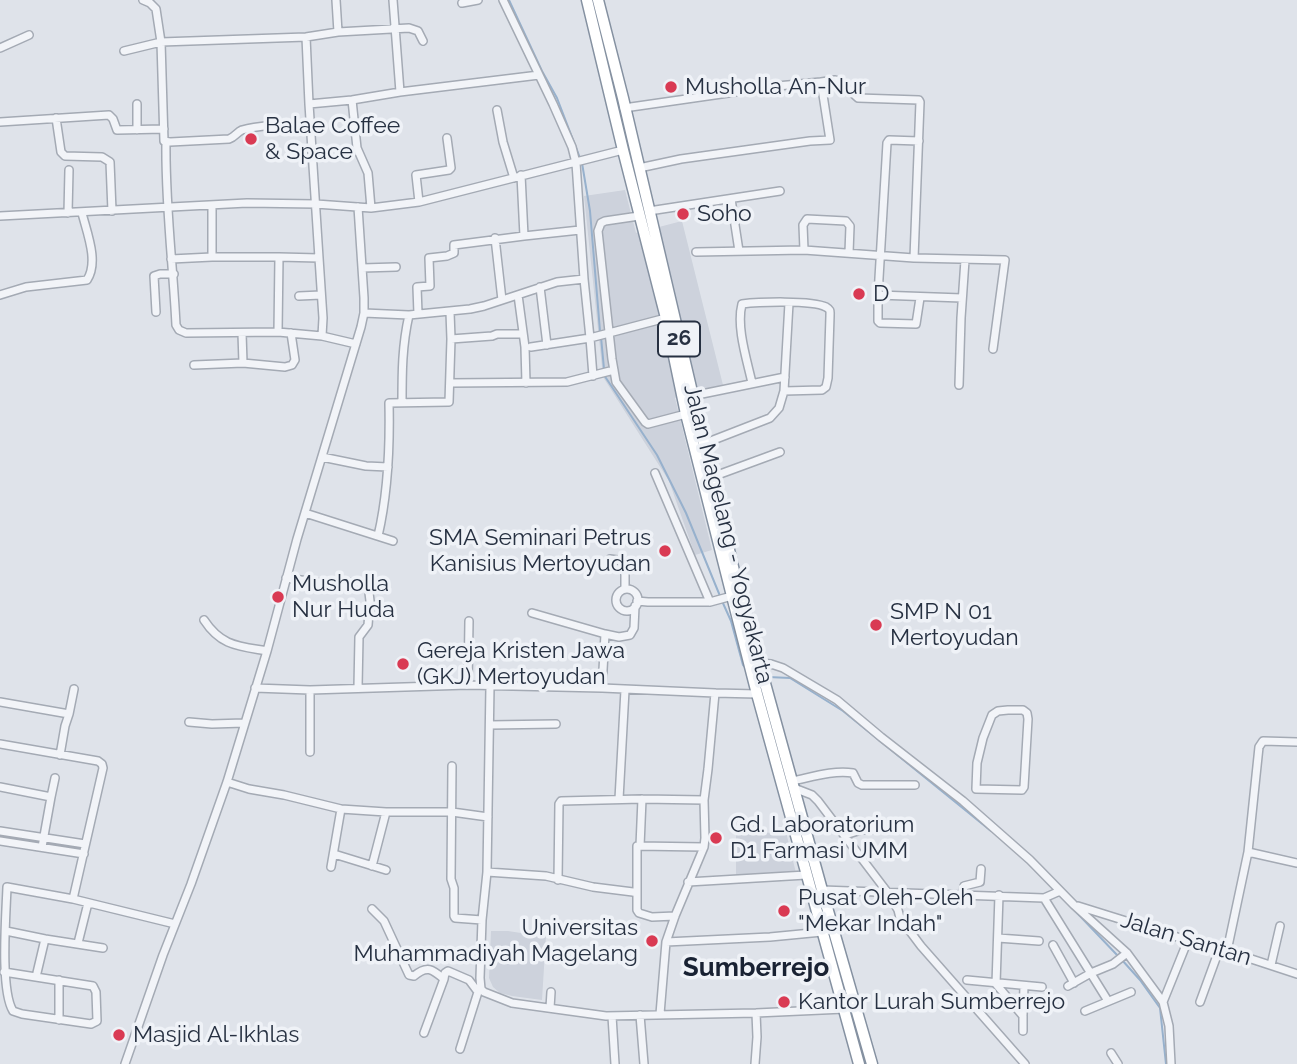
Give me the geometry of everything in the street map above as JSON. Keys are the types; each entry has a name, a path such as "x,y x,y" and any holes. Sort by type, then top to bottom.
{"highway":[{"name":"Jalan Magelang - Yogyakarta","path":"587,0 623,150 644,213 712,477 730,571 730,597 756,665 764,676 872,1064"},
{"name":"Jalan Magelang - Yogyakarta","path":"598,0 639,168 644,213 686,414 753,642 756,690 859,1064"},
{"path":"833,973 846,972"}],"street":[{"path":"143,0 156,9 161,43 166,207 179,330 186,333 291,333 322,336 356,344"},
{"path":"336,0 338,32"},
{"path":"393,0 400,92"},
{"path":"462,3 478,0"},
{"path":"503,0 581,162 580,230 584,279 616,382 648,424 686,414"},
{"path":"124,51 161,43 306,37 394,28 414,29 423,41"},
{"path":"0,48 29,35"},
{"path":"306,37 322,336"},
{"path":"309,104 538,76"},
{"path":"624,108 835,80 858,98 919,100 914,258"},
{"path":"639,168 681,159 830,140 821,82"},
{"path":"352,100 357,148 368,173 371,208"},
{"path":"137,104 137,130"},
{"path":"497,110 503,142 517,176 524,236"},
{"path":"0,122 109,115 117,130 164,129"},
{"path":"56,118 65,156 102,157 110,162 111,211"},
{"path":"166,142 223,140 233,138 241,131 310,124"},
{"path":"419,202 416,175 451,168 447,138"},
{"path":"919,141 889,140 887,143 878,321 916,324 920,298"},
{"path":"0,216 247,203 371,208 419,202 623,150"},
{"path":"68,213 69,170"},
{"path":"597,375 601,223 644,213 780,191"},
{"path":"731,199 739,251"},
{"path":"212,205 212,257"},
{"path":"125,1064 227,782 356,344 364,313 358,207"},
{"path":"0,295 26,287 88,280 93,262 82,213"},
{"path":"804,250 803,225 811,218 846,221 850,226 849,253"},
{"path":"418,314 417,287 430,286 429,258 454,253 454,245 495,238 580,230"},
{"path":"495,238 502,300"},
{"path":"696,252 804,250 1005,261 993,349"},
{"path":"171,260 212,257 319,258"},
{"path":"278,332 279,257"},
{"path":"959,385 965,260"},
{"path":"362,268 396,267"},
{"path":"156,312 154,276 174,274"},
{"path":"364,313 409,316 450,312 502,300 557,282 584,279"},
{"path":"540,287 547,345"},
{"path":"299,296 321,295"},
{"path":"518,295 526,383"},
{"path":"878,295 962,298"},
{"path":"752,383 741,329 741,306 744,303 803,303 827,308 830,311 826,387 822,390 784,391"},
{"path":"703,444 770,418 779,408 784,391 789,303"},
{"path":"378,536 388,467 389,403 449,402 450,312"},
{"path":"402,404 401,362 409,316"},
{"path":"531,347 600,336 666,318"},
{"path":"242,333 243,363"},
{"path":"194,365 292,365 295,360 291,333"},
{"path":"451,339 523,334"},
{"path":"450,383 566,382 614,370"},
{"path":"692,396 785,377"},
{"path":"712,477 780,452"},
{"path":"322,457 366,466 388,467"},
{"path":"655,473 714,601"},
{"path":"305,513 393,541"},
{"path":"610,559 625,561 625,589"},
{"path":"286,578 330,584 368,583 368,625 359,637 358,687"},
{"path":"532,613 619,637 630,635 634,628 636,603 637,597 633,591 625,589 617,596 618,605 627,610 636,603 714,601 730,597"},
{"path":"204,620 215,635 225,641 267,651"},
{"path":"468,685 470,621"},
{"path":"602,688 605,634"},
{"path":"756,665 771,664 783,668 837,700 963,801 1030,860 1124,955 1163,1002 1169,1026 1171,1064"},
{"path":"255,688 310,690 468,685 715,694 756,690"},
{"path":"460,1049 480,990 488,817 490,686"},
{"path":"61,755 74,689"},
{"path":"310,690 310,752"},
{"path":"619,799 625,690"},
{"path":"660,1014 666,942 704,847 704,800 715,694"},
{"path":"0,702 69,714"},
{"path":"963,801 976,789 977,763 992,715 998,711 1023,710 1028,719 1024,787 1022,790 1012,791 976,789"},
{"path":"189,722 244,723"},
{"path":"490,725 556,724"},
{"path":"1200,1002 1223,950 1248,852 1259,747 1264,741 1270,740 1297,741"},
{"path":"0,744 98,761 102,765 73,899"},
{"path":"452,766 451,878 454,888 454,916 482,920"},
{"path":"793,785 837,772 853,773 862,785 915,785"},
{"path":"43,848 55,778"},
{"path":"227,782 341,809 452,812 488,817"},
{"path":"793,785 818,801 888,893 900,918 921,946 1025,1064"},
{"path":"0,787 51,797"},
{"path":"642,799 640,846 637,846 637,910 652,917 675,916"},
{"path":"558,880 561,800 704,800"},
{"path":"331,867 341,809"},
{"path":"372,866 386,812"},
{"path":"845,835 861,830 879,829"},
{"path":"0,831 85,844"},
{"path":"0,841 84,854"},
{"path":"640,846 704,847"},
{"path":"1248,852 1297,863"},
{"path":"334,854 386,870"},
{"path":"962,895 964,886 980,882 981,869"},
{"path":"486,872 545,876 637,893"},
{"path":"688,882 806,875"},
{"path":"4,972 91,985 95,988 98,1019 91,1024 13,1011 10,1008 4,972 4,887 73,899 175,924"},
{"path":"822,890 1047,897 1059,892"},
{"path":"999,895 996,984 1023,1016"},
{"path":"1047,897 1108,1002"},
{"path":"78,943 88,903"},
{"name":"Jalan Santan","path":"1074,905 1297,974"},
{"path":"372,909 384,920 409,975 414,976 428,969 444,979"},
{"path":"1270,965 1280,926"},
{"path":"6,931 103,948"},
{"path":"666,942 822,932"},
{"path":"998,938 1039,941"},
{"path":"36,978 45,939"},
{"path":"1163,1002 1188,940"},
{"path":"1054,945 1071,984 1113,964 1124,955"},
{"path":"424,1033 447,972 459,975 491,996 512,1003 597,1016 844,1009"},
{"path":"59,980 60,1020"},
{"path":"967,980 1041,988"},
{"path":"1023,1031 1024,986"},
{"path":"550,1008 551,992"},
{"path":"1085,1011 1131,992"},
{"path":"755,1064 756,1013"},
{"path":"640,1015 644,1064"},
{"path":"612,1016 615,1064"},
{"path":"1111,1053 1118,1064"}],"shaded area":[{"path":"625,190 636,233 682,221 723,385 675,398 712,550 695,555 669,481 603,377 584,196"},
{"path":"786,832 796,873 736,876 736,834"},
{"path":"491,931 546,935 542,1000 500,993 493,987 489,978"}],"waterway":[{"path":"509,0 557,98 580,158"},
{"path":"582,163 590,211 600,331"},
{"path":"601,337 604,369"},
{"path":"604,375 657,455 686,513 720,596"},
{"path":"722,601 746,668"},
{"path":"768,677 790,678 843,711 991,831"},
{"path":"1059,894 1118,956"},
{"path":"1122,960 1160,1008 1166,1064"}],"place":[{"name":"Musholla An-Nur","path":"671,87"},
{"name":"Balae Coffee & Space","path":"251,139"},
{"name":"Soho","path":"683,214"},
{"name":"D","path":"859,294"},
{"name":"SMA Seminari Petrus Kanisius Mertoyudan","path":"665,551"},
{"name":"Musholla Nur Huda","path":"278,597"},
{"name":"SMP N 01 Mertoyudan","path":"876,625"},
{"name":"Gereja Kristen Jawa (GKJ) Mertoyudan","path":"403,664"},
{"name":"Gd. Laboratorium D1 Farmasi UMM","path":"716,838"},
{"name":"Pusat Oleh-Oleh \"Mekar Indah\"","path":"784,911"},
{"name":"Universitas Muhammadiyah Magelang","path":"652,941"},
{"name":"Kantor Lurah Sumberrejo","path":"784,1002"},
{"name":"Masjid Al-Ikhlas","path":"119,1035"}],"district":[{"name":"Sumberrejo","path":"756,968"}]}
